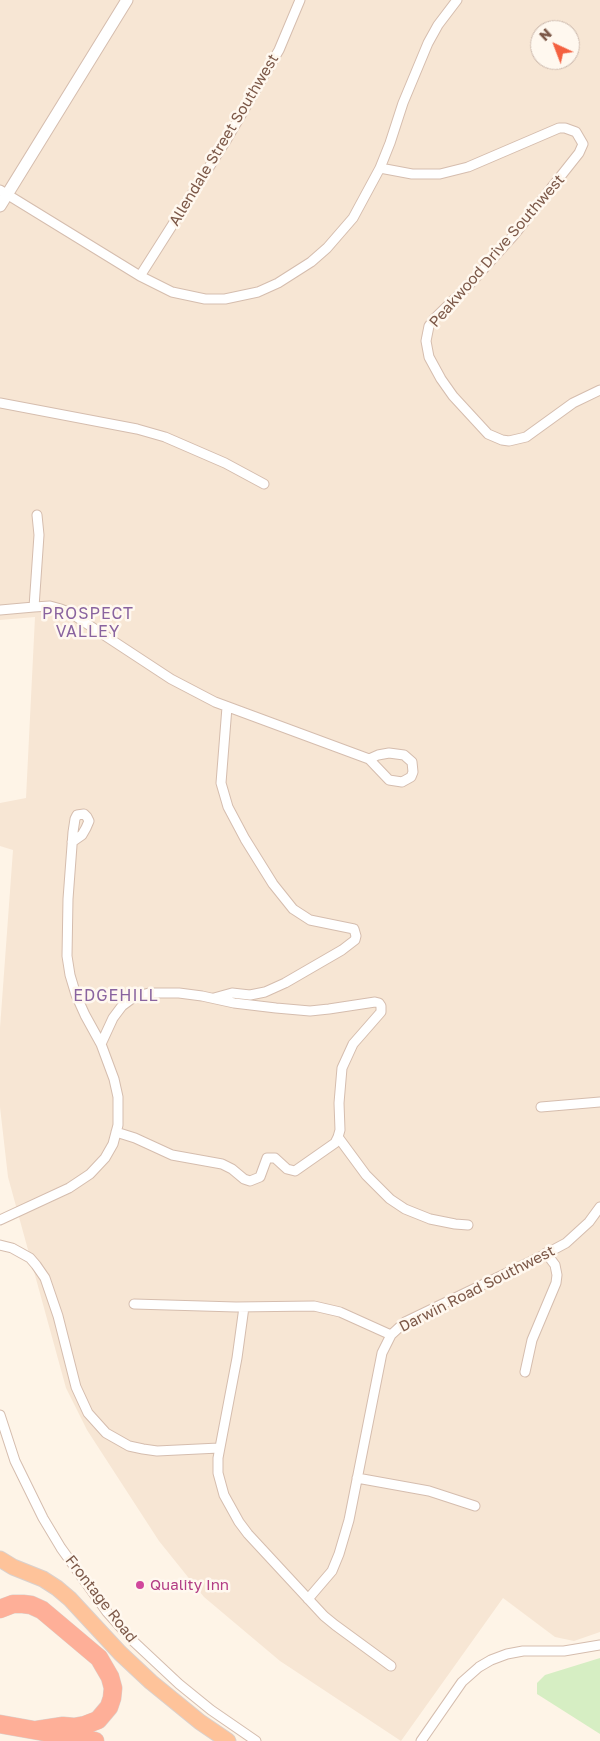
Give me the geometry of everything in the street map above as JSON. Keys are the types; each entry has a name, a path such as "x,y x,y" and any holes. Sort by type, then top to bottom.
{"highway":[{"path":"4,1564 43,1578 57,1588 151,1682 200,1722 228,1741"},
{"path":"0,1609 13,1604 23,1604 32,1605 42,1610 99,1658 110,1677 113,1688 112,1698 109,1707 98,1720 74,1727 63,1726 37,1730"},
{"path":"0,1724 95,1741"}],"street":[{"path":"0,206 4,192 127,0"},
{"name":"Allendale Street Southwest","path":"140,276 280,50 300,0"},
{"path":"4,192 140,276 172,292 205,299 225,299 258,292 297,272 327,248 353,218 380,168 403,103 428,43 438,25 457,0"},
{"name":"Peakwood Drive Southwest","path":"380,168 412,174 440,174 468,167 559,128 576,132 583,144 579,153 514,235 469,285 434,319 426,341 429,356 441,379 453,396 488,434 502,440 514,440 526,436 572,403 600,390"},
{"path":"0,403 136,429 165,437 225,463 264,484"},
{"path":"34,606 39,535 38,515"},
{"path":"0,610 50,606 72,614 171,679 227,706 369,759 384,776 396,782 408,779 413,772 412,762 404,754 389,753 369,759"},
{"path":"214,998 232,993 257,995 272,989 342,950 355,940 356,936 354,929 310,920 293,910 273,884 245,839 228,807 221,783 227,706"},
{"path":"0,1220 69,1188 85,1178 105,1158 113,1144 116,1132 119,1111 118,1097 108,1061 76,995 66,956 72,842"},
{"path":"101,1044 117,1012 134,997 149,993 179,994 259,1006 310,1010 375,1002 379,1003 382,1009 353,1044 342,1068 339,1103 340,1130 338,1137 334,1143 295,1171 287,1169 275,1158 267,1158 260,1177 250,1181 222,1164 185,1159 116,1132"},
{"path":"541,1107 600,1102"},
{"path":"338,1137 377,1188 398,1204 430,1219 468,1225"},
{"name":"Darwin Road Southwest","path":"134,1304 244,1307 314,1306 327,1308 391,1335 406,1322 566,1242 589,1222 600,1207"},
{"path":"0,1245 12,1248 30,1258 45,1278 58,1316 76,1387 88,1413 106,1433 129,1446 157,1451 219,1448"},
{"path":"525,1372 532,1340 556,1283 555,1265 546,1253"},
{"path":"244,1307 237,1358 219,1448 218,1473 221,1488 231,1509 248,1534 308,1600 335,1626 391,1666"},
{"path":"308,1600 336,1562 349,1520 382,1352 391,1335"},
{"name":"Frontage Road","path":"0,1415 16,1461 43,1518 77,1572 107,1612 132,1640 179,1684 211,1710 256,1741"},
{"path":"357,1478 429,1491 475,1506"},
{"path":"421,1741 462,1682 479,1667 491,1660 523,1651 564,1651 600,1645"}],"shaded area":[{"path":"0,0 600,0 600,1632 574,1641 555,1637 503,1598 401,1741 280,1661 204,1597 159,1541 87,1430 66,1388 8,1177 0,1107 0,1028 13,850 0,846 0,803 26,798 35,617 0,620"}],"green space":[{"path":"600,1658 600,1734 537,1694 537,1683 545,1675"}],"place":[{"name":"Quality Inn","path":"140,1585"}],"district":[{"name":"PROSPECT VALLEY","path":"88,623"},
{"name":"EDGEHILL","path":"116,996"}]}
